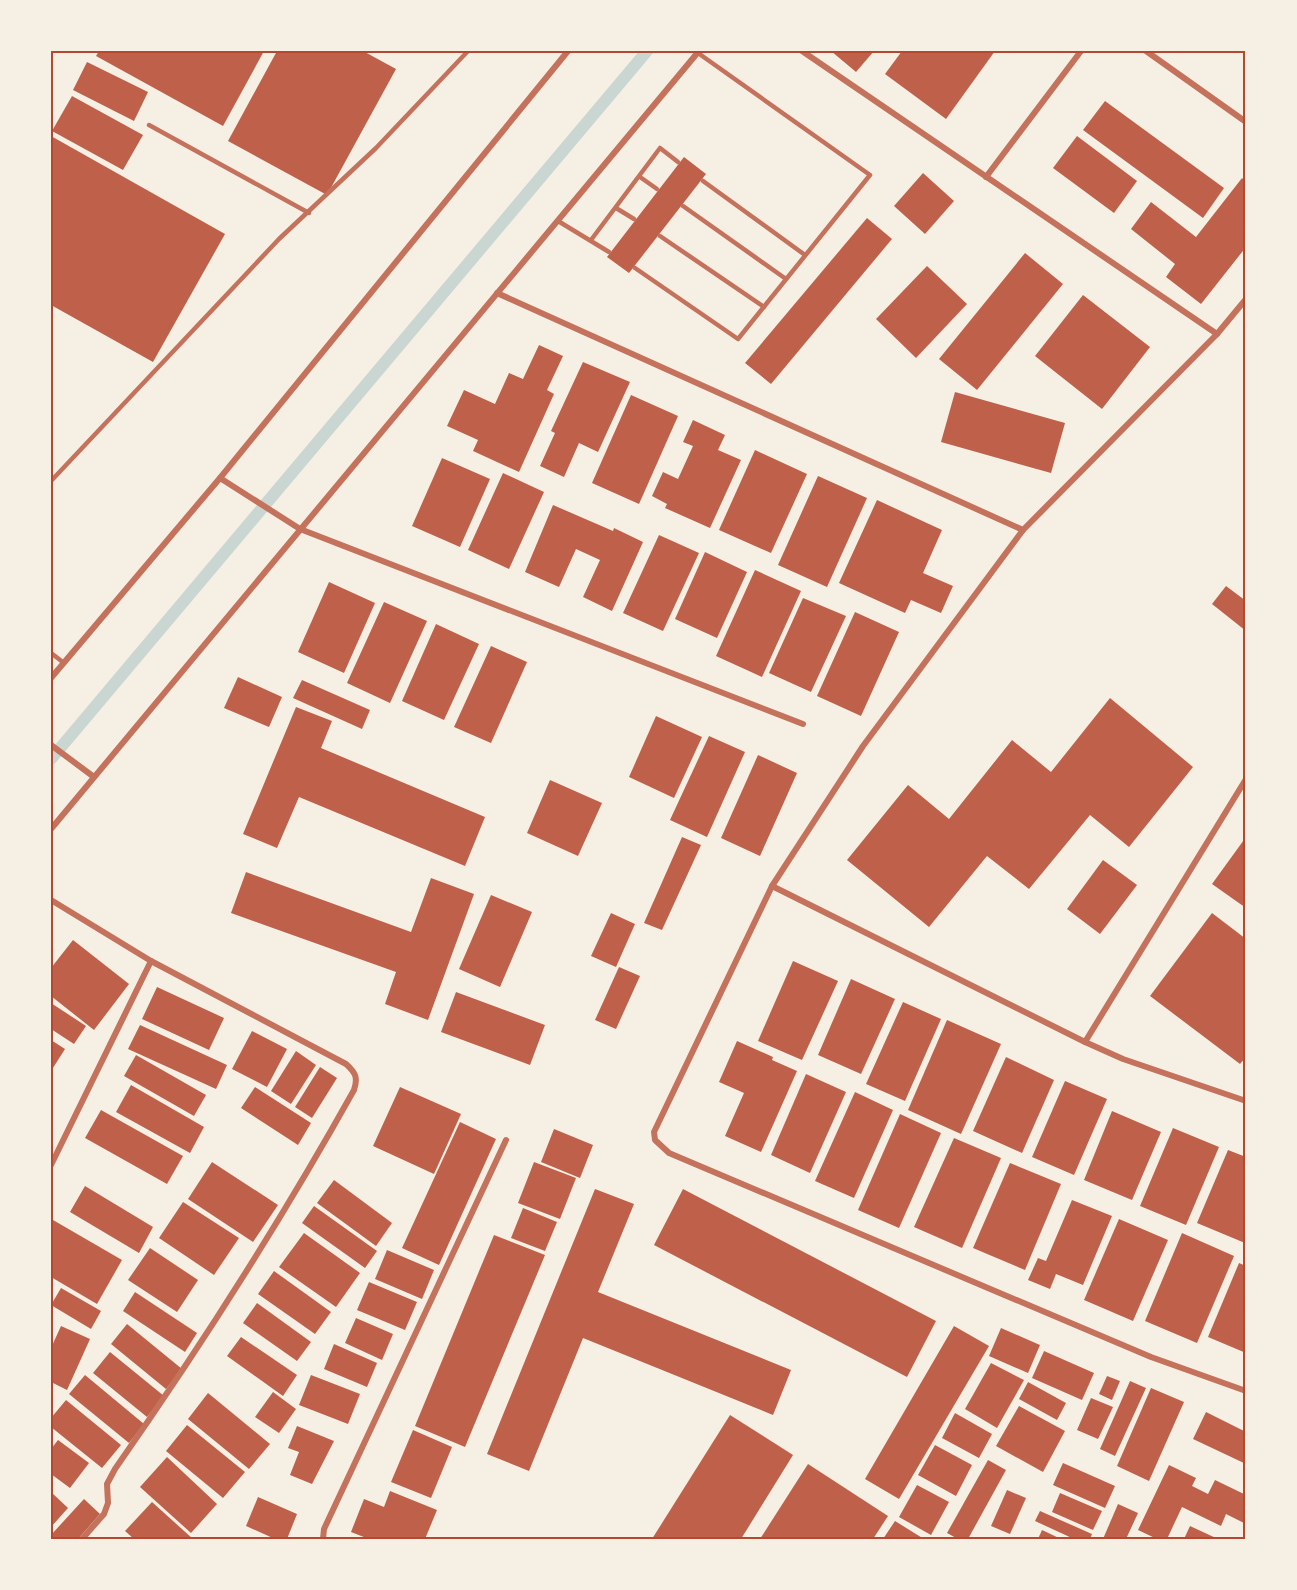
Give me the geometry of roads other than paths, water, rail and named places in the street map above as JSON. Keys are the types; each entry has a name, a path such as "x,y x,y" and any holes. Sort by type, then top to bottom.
{"street":[{"path":"51,678 220,478 567,51"},
{"path":"802,51 1217,334"},
{"path":"986,177 1081,51"},
{"path":"1146,51 1246,122"},
{"path":"51,829 298,527 698,52"},
{"path":"497,293 1023,530"},
{"path":"1246,299 1217,334 1023,530 863,746 772,886 654,1132 662,1148 1151,1357 1246,1391"},
{"path":"220,478 298,527 803,724"},
{"path":"51,745 94,777"},
{"path":"1085,1042 1246,778"},
{"path":"772,886 1085,1042 1123,1059 1246,1101"},
{"path":"51,900 151,961 346,1064 355,1072 357,1080 354,1090 305,1178 190,1362 107,1484 108,1503 104,1514 82,1539"},
{"path":"51,1165 151,961"},
{"path":"323,1539 324,1529 506,1140"}],"lane":[{"path":"51,481 279,238 309,213 376,148 468,51"},
{"path":"636,268 738,339 870,175 698,52"},
{"path":"149,125 309,213"},
{"path":"591,240 660,148 678,162"},
{"path":"640,177 657,189"},
{"path":"704,181 806,255"},
{"path":"683,206 786,279"},
{"path":"616,208 634,219"},
{"path":"558,221 609,252"},
{"path":"660,236 764,307"},
{"path":"51,653 64,663"}],"waterway":[{"path":"51,759 647,51"}]}
